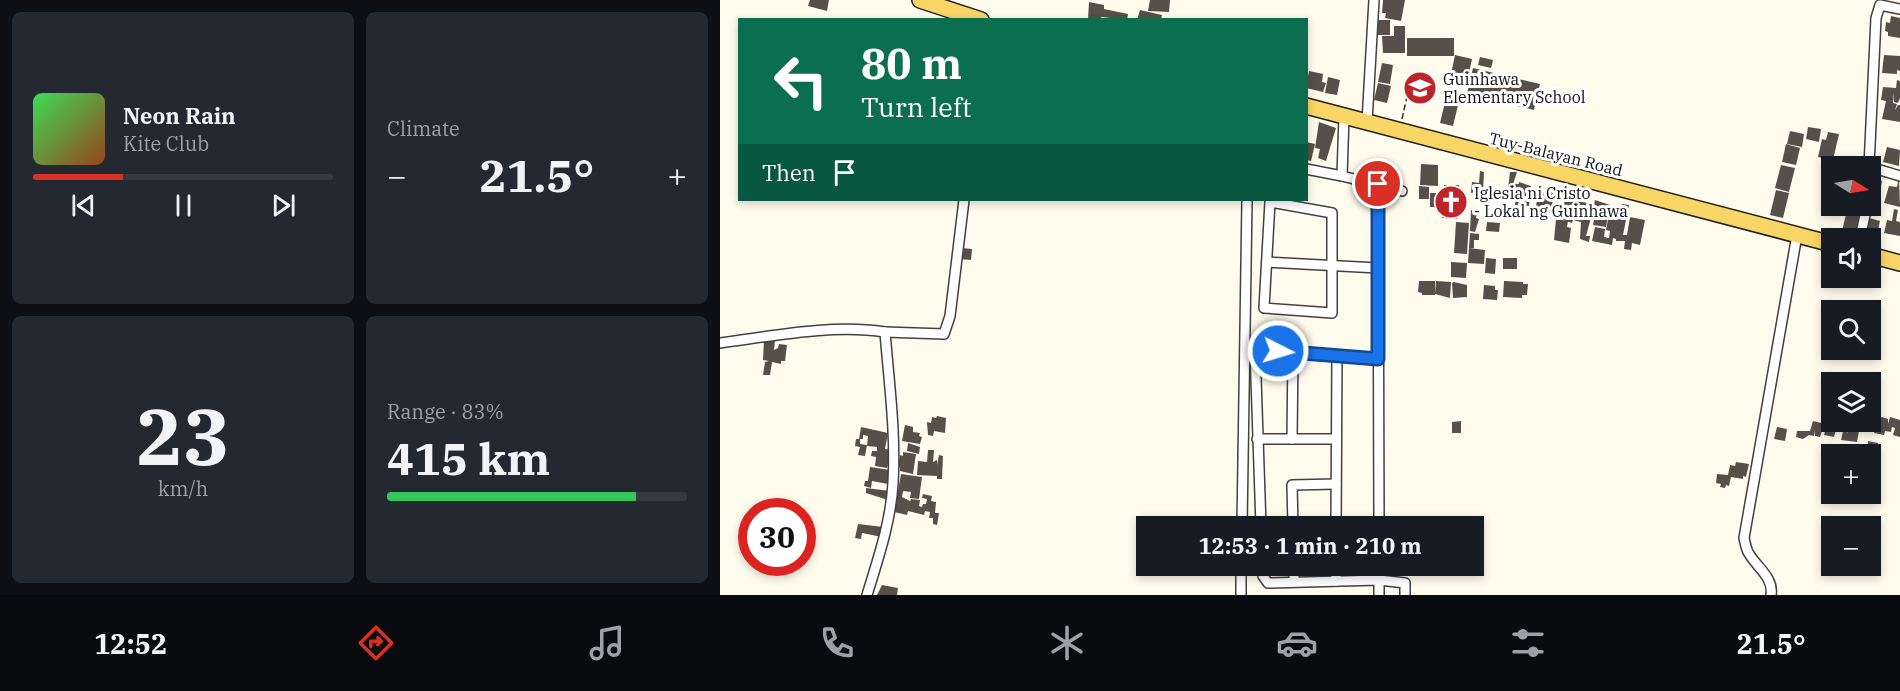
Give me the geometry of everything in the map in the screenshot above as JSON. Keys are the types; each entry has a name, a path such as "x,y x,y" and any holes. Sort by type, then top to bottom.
{"main road":[{"path":"920,0 975,18"},
{"name":"Tuy-Balayan Road","path":"1308,107 1821,241"},
{"path":"1881,258 1900,263"}],"street":[{"path":"1367,122 1374,0"},
{"path":"1870,156 1876,18 1880,5 1900,9"},
{"path":"1342,176 1344,116"},
{"path":"1308,169 1402,191"},
{"path":"1881,170 1900,176"},
{"path":"1378,184 1379,516"},
{"path":"720,343 822,330 863,328 885,332 944,334 950,316 964,201"},
{"path":"1242,516 1247,201"},
{"path":"1270,202 1332,213 1332,313 1264,308 1267,262 1270,202"},
{"path":"1771,595 1772,590 1767,576 1748,552 1744,538 1797,235"},
{"path":"1267,262 1378,268"},
{"path":"867,595 888,518 893,485 895,438 885,332"},
{"path":"1261,516 1255,349 1378,359"},
{"path":"1292,439 1293,352"},
{"path":"1336,355 1336,516"},
{"path":"1257,439 1336,439"},
{"path":"1293,516 1292,485 1336,484"},
{"path":"1241,576 1241,595"},
{"path":"1263,576 1268,583 1379,580 1405,583 1405,595"},
{"path":"1294,576 1294,582"},
{"path":"1336,576 1336,581"},
{"path":"1379,576 1379,595"}],"path":[{"path":"1398,132 1408,92"}],"building":[{"path":"810,0 829,0 827,11 808,6"},
{"path":"1150,0 1170,0 1169,12 1148,11"},
{"path":"1383,0 1405,0 1401,21 1385,18 1386,13 1382,13"},
{"path":"1089,2 1104,5 1104,9 1128,14 1127,18 1088,18"},
{"path":"1140,10 1162,15 1161,18 1138,18"},
{"path":"1891,16 1900,18 1900,38 1888,36 1888,32 1885,31 1886,22 1890,23"},
{"path":"1378,20 1390,20 1390,35 1378,35"},
{"path":"1394,26 1405,26 1405,53 1383,53 1382,36 1394,36"},
{"path":"1407,38 1454,38 1454,56 1407,56"},
{"path":"1455,55 1472,59 1466,87 1449,84"},
{"path":"1884,55 1900,56 1900,71 1897,70 1897,74 1882,73"},
{"path":"1480,57 1493,60 1491,68 1478,65"},
{"path":"1382,63 1393,65 1390,84 1378,82"},
{"path":"1473,68 1540,84 1534,110 1467,94"},
{"path":"1309,71 1323,74 1322,82 1326,83 1323,92 1308,88"},
{"path":"1328,77 1340,80 1337,95 1325,93"},
{"path":"1897,80 1900,81 1900,98 1898,103 1894,102 1894,93 1893,103 1897,104 1895,110 1900,105 1900,122 1882,119 1886,101 1881,100 1883,87 1896,88"},
{"path":"1378,83 1391,86 1387,103 1374,100"},
{"path":"1449,89 1459,92 1457,100 1447,97"},
{"path":"1446,98 1459,101 1453,126 1440,123"},
{"path":"1319,122 1336,128 1326,161 1318,158 1320,149 1315,148"},
{"path":"1808,127 1821,129 1819,142 1806,139"},
{"path":"1790,131 1804,134 1802,147 1787,144"},
{"path":"1828,132 1839,134 1834,156 1818,157 1822,139 1826,140"},
{"path":"1308,142 1315,144 1311,161 1308,160"},
{"path":"1786,144 1800,148 1796,165 1782,162"},
{"path":"1887,147 1900,150 1899,166 1883,162"},
{"path":"1421,164 1438,165 1438,186 1420,185"},
{"path":"1781,165 1795,168 1789,192 1775,188"},
{"path":"1480,171 1484,172 1483,191 1471,193 1472,182 1479,183"},
{"path":"1510,172 1517,172 1513,184 1519,184 1519,182 1531,186 1529,206 1515,205 1516,194 1510,193 1508,189"},
{"path":"1899,177 1900,207 1884,203 1889,186 1897,187"},
{"name":"Iglesia ni Cristo - Lokal ng Guinhawa","path":"1444,185 1459,185 1457,219 1442,218"},
{"path":"1419,186 1429,187 1429,199 1419,199"},
{"path":"1566,187 1579,189 1577,200 1594,204 1595,200 1610,205 1606,227 1593,225 1595,214 1592,214 1586,236 1590,236 1589,242 1580,239 1581,222 1573,220 1572,223 1557,218 1560,204 1564,205"},
{"path":"1545,190 1555,192 1550,213 1535,210 1539,192 1544,193"},
{"path":"1776,190 1789,193 1783,218 1770,215"},
{"path":"1430,193 1437,193 1437,207 1430,207"},
{"path":"1622,204 1629,205 1623,235 1627,235 1630,217 1645,220 1640,245 1632,243 1631,250 1624,249 1625,241 1616,241 1613,238 1612,245 1592,241 1595,227 1605,229 1604,237 1609,238 1610,231 1606,230 1610,209 1621,211"},
{"path":"1894,209 1898,210 1896,221 1900,222 1900,236 1884,233 1887,220 1892,221"},
{"path":"1471,210 1477,211 1476,218 1479,219 1475,232 1470,231"},
{"path":"1846,216 1862,216 1860,228 1843,228"},
{"path":"1869,218 1880,221 1879,228 1867,228"},
{"path":"1556,219 1568,221 1567,227 1571,228 1569,243 1554,240"},
{"path":"1456,222 1469,223 1467,254 1454,253"},
{"path":"1487,222 1500,223 1499,232 1486,231"},
{"path":"1470,233 1479,234 1479,240 1474,240 1474,248 1469,248"},
{"path":"961,248 972,249 971,260 960,259"},
{"path":"1469,248 1485,250 1484,264 1468,263"},
{"path":"1486,258 1496,259 1495,274 1485,273"},
{"path":"1503,258 1517,258 1517,269 1503,269"},
{"path":"1451,262 1467,263 1466,278 1451,277"},
{"path":"1419,281 1435,281 1435,295 1422,295 1418,292"},
{"path":"1436,281 1451,282 1450,298 1435,294"},
{"path":"1504,281 1528,284 1527,295 1522,295 1522,298 1503,297"},
{"path":"1452,283 1467,285 1467,297 1453,298"},
{"path":"1484,285 1495,286 1495,290 1498,290 1497,300 1483,299"},
{"path":"764,339 775,340 774,350 779,344 787,345 785,361 781,361 781,364 772,362 770,375 763,375 765,362 769,361 763,360"},
{"path":"932,417 946,418 945,433 934,431 933,436 928,435 927,422 931,423"},
{"path":"1881,417 1888,419 1888,424 1890,417 1900,420 1900,437 1893,435 1895,428 1892,427 1891,432 1885,431 1884,435 1874,433 1881,432"},
{"path":"1461,421 1461,433 1452,433 1452,422"},
{"path":"1813,421 1821,423 1820,437 1815,436 1815,430 1814,436 1809,435 1803,439 1796,437 1797,431 1810,431"},
{"path":"905,425 913,427 913,432 920,433 919,436 922,437 920,444 902,441"},
{"path":"861,427 888,433 885,449 892,450 887,468 875,466 876,457 871,456 872,451 877,451 877,447 867,446 868,436 863,435 863,439 859,439"},
{"path":"1777,427 1787,429 1785,441 1774,439"},
{"path":"1825,432 1835,432 1834,437 1824,435"},
{"path":"1843,432 1848,432 1847,434 1848,432 1859,432 1857,442 1841,440"},
{"path":"856,439 860,439 860,444 867,445 865,456 858,455 860,447 855,446"},
{"path":"908,443 920,447 919,454 907,451"},
{"path":"928,450 934,450 933,462 937,460 937,465 939,455 943,456 942,479 937,479 937,476 917,475 918,461 927,462"},
{"path":"903,452 916,454 913,474 900,471 898,466 900,455 903,456"},
{"path":"1736,462 1749,464 1746,477 1743,476 1743,479 1731,477 1729,486 1720,487 1721,484 1716,483 1717,474 1728,475 1730,465 1735,466"},
{"path":"870,467 890,470 888,484 872,481 871,488 864,486 865,481 868,481"},
{"path":"901,474 922,477 919,499 910,498 911,492 903,491 902,497 910,501 909,504 911,499 920,500 919,506 922,507 926,504 927,499 922,498 923,494 932,496 931,501 936,502 935,513 939,513 937,525 933,524 933,518 929,518 930,512 925,511 924,515 908,511 907,515 894,512 896,490 898,491"},
{"path":"866,488 890,491 888,500 866,493"},
{"path":"858,524 883,527 882,537 862,533 861,539 855,538"},
{"path":"882,585 898,588 897,595 877,595"}],"place":[{"name":"Guinhawa Elementary School","path":"1420,88"},
{"name":"Iglesia ni Cristo - Lokal ng Guinhawa","path":"1451,202"}],"route":[{"path":"1278,351 1378,359 1378,184"}]}
